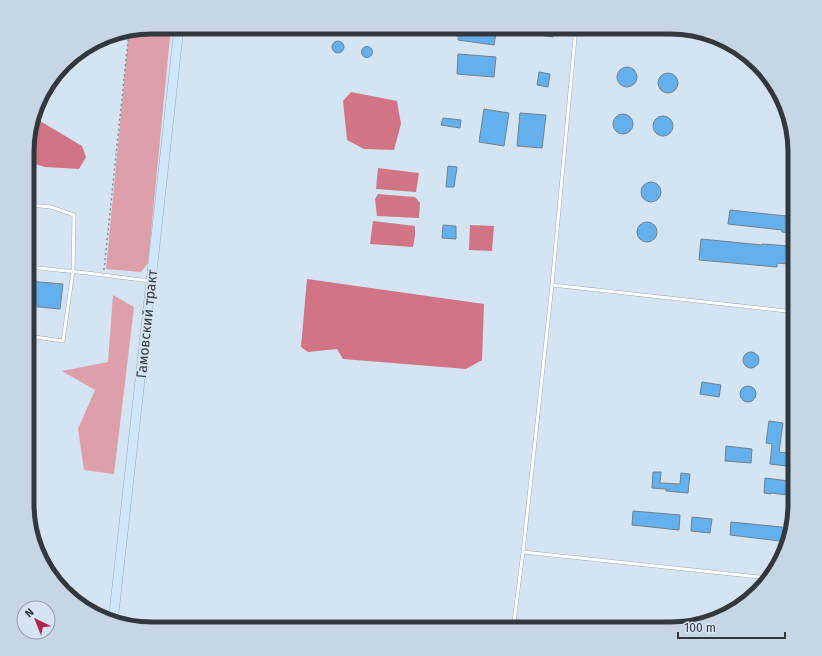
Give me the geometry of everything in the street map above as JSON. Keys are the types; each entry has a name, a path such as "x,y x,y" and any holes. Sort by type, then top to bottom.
{"street":[{"name":"Гамовский тракт","path":"114,616 178,34"}],"lane":[{"path":"514,622 552,285 575,34"},
{"path":"34,206 51,207 74,215 73,271 62,341 34,337"},
{"path":"34,268 152,281"},
{"path":"552,285 788,311"},
{"path":"523,552 763,577"}],"path":[{"path":"104,275 128,36"}],"shaded area":[{"path":"144,34 170,34 148,263 141,272 106,269 129,36"},
{"path":"351,92 397,101 401,124 394,150 364,149 347,140 343,101"},
{"path":"40,121 82,146 86,157 79,169 45,167 34,164 35,136 38,122"},
{"path":"378,168 419,173 416,192 376,189"},
{"path":"378,194 415,197 420,203 419,218 377,216 375,199"},
{"path":"373,221 415,226 413,247 370,244"},
{"path":"470,225 494,226 492,251 469,250"},
{"path":"307,279 484,304 482,360 466,369 343,359 337,349 308,352 301,347"},
{"path":"113,295 134,307 114,474 84,470 78,429 95,390 62,371 108,362"}],"building":[{"path":"458,34 496,34 494,45 458,40"},
{"path":"539,34 554,34 553,37"},
{"path":"336,41 340,41 344,47 340,53 336,53 332,49 332,45"},
{"path":"365,47 369,47 371,48 371,56 365,57 362,54 362,50"},
{"path":"458,54 496,57 494,77 457,74"},
{"path":"627,67 634,70 637,77 634,84 627,87 620,84 617,77 620,70"},
{"path":"539,72 550,74 548,87 537,85"},
{"path":"668,73 675,76 678,83 675,90 668,93 661,90 658,83 661,76"},
{"path":"484,109 509,113 504,146 479,142"},
{"path":"520,113 546,115 542,148 517,146"},
{"path":"623,114 630,117 633,124 630,131 623,134 616,131 613,124 616,117"},
{"path":"663,116 670,119 673,126 670,133 663,136 656,133 653,126 656,119"},
{"path":"443,118 461,120 460,128 441,125"},
{"path":"448,166 457,167 454,187 446,187"},
{"path":"651,182 658,185 661,192 658,199 651,202 644,199 641,192 644,185"},
{"path":"730,210 788,216 788,232 782,232 782,230 728,224"},
{"path":"647,222 654,225 657,232 654,239 647,242 640,239 637,232 640,225"},
{"path":"443,225 456,226 456,239 442,238"},
{"path":"701,239 788,246 788,264 777,263 777,267 699,260"},
{"path":"34,282 63,284 60,309 34,307"},
{"path":"751,352 757,354 759,360 757,366 751,368 745,366 743,360 745,354"},
{"path":"702,382 721,385 719,397 700,394"},
{"path":"748,386 754,388 756,394 754,400 748,402 742,400 740,394 742,388"},
{"path":"769,421 783,423 779,452 788,453 788,466 770,464 772,444 766,443"},
{"path":"726,446 752,449 751,463 725,461"},
{"path":"653,472 661,472 660,483 680,484 681,473 690,474 688,493 652,488"},
{"path":"765,478 788,481 787,495 764,493"},
{"path":"633,511 680,515 679,530 632,525"},
{"path":"692,517 712,519 710,533 691,531"},
{"path":"731,522 786,527 782,541 730,535"}]}
